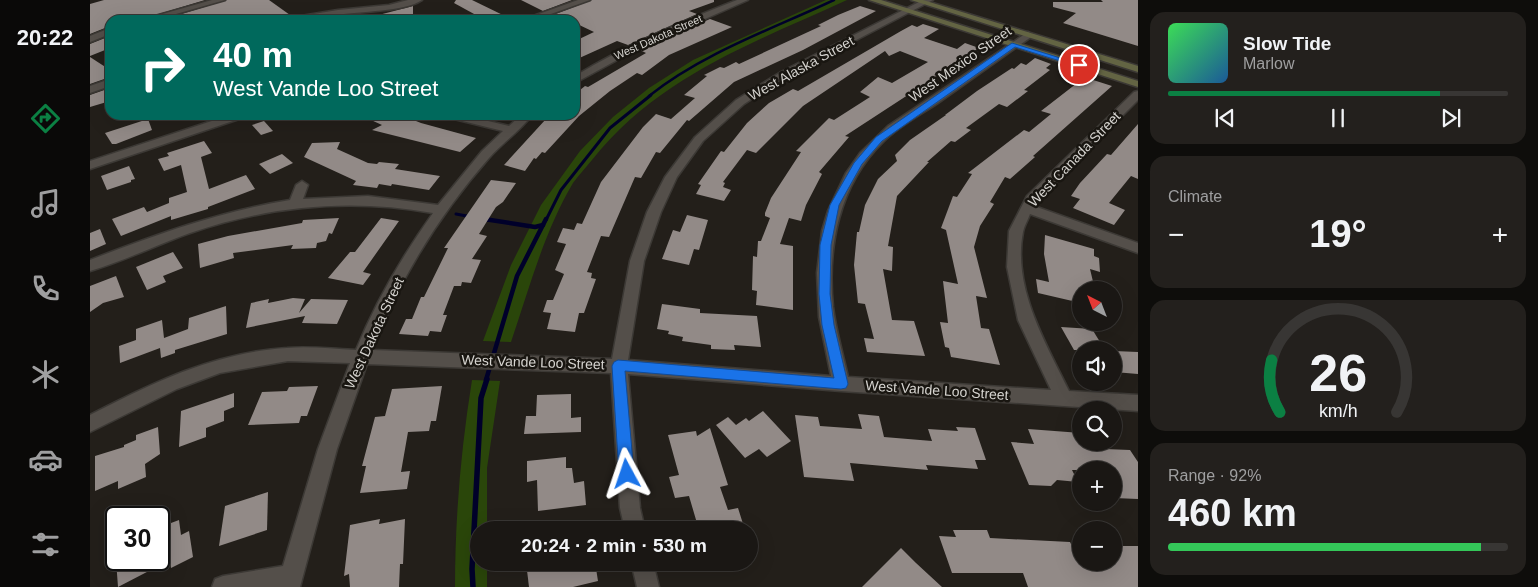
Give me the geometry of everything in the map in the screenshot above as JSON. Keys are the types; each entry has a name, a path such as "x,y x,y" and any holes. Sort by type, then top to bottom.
{"main road":[{"path":"873,0 919,4 1138,69"},
{"path":"919,4 1014,44 1138,84"}],"street":[{"path":"164,15 221,0"},
{"path":"345,15 418,0"},
{"path":"541,15 586,0"},
{"name":"West Dakota Street","path":"580,77 649,38 744,0"},
{"name":"West Alaska Street","path":"633,521 630,508 618,366 637,261 654,212 671,177 699,139 740,102 784,74 919,4"},
{"path":"90,38 105,34"},
{"name":"West Mexico Street","path":"841,384 824,294 826,245 834,205 858,163 879,139 1028,35"},
{"path":"90,90 105,84"},
{"name":"West Canada Street","path":"1064,398 1026,320 1014,267 1016,231 1031,199 1138,94"},
{"path":"90,165 225,120"},
{"path":"470,120 511,130"},
{"name":"West Dakota Street","path":"291,581 324,457 340,410 385,305 420,240 441,210 474,169 522,120"},
{"path":"295,204 302,185"},
{"path":"90,266 186,230 242,214 295,204 358,200 441,210"},
{"path":"1026,208 1138,248"},
{"name":"West Vande Loo Street","path":"90,424 144,396 198,373 243,360 288,354 618,366 841,384 1138,403"},
{"path":"644,571 648,587"},
{"path":"223,587 291,581"}],"green space":[{"path":"826,0 847,0 743,47 709,65 677,84 618,131 575,180 563,202 545,241 511,342 483,341 511,265 541,205 580,151 613,117 649,88 693,60"},
{"path":"472,380 500,381 487,468 487,521 470,521 470,571 487,571 487,587 455,587 459,483"}],"building":[{"path":"104,0 205,0 156,15 105,15 105,28 90,34 90,4"},
{"path":"227,0 269,0 290,15 178,15"},
{"path":"456,0 472,0 503,15 476,15 454,3"},
{"path":"521,0 572,0 543,11"},
{"path":"592,0 714,0 714,2 689,11 697,14 628,45 617,41 580,58 580,39 594,32 580,25 580,15 553,15"},
{"path":"1101,0 1138,0 1138,46 1063,23 1076,13 1053,7 1053,2 1103,2"},
{"path":"413,6 413,15 379,15"},
{"path":"860,6 876,11 803,50 734,82 689,121 687,120 660,153 656,152 641,178 635,177 609,237 601,236 587,272 592,273 591,278 596,279 584,313 579,313 575,332 547,329 551,313 543,312 547,300 553,300 564,274 555,270 566,244 557,242 563,228 574,230 577,223 582,224 601,182 643,127 656,114 671,119 695,98 684,95 707,76 704,75 720,67 724,68 736,62 739,64"},
{"path":"710,19 732,27 669,55 642,75 637,73 610,91 580,115 580,90 646,53 640,50"},
{"path":"923,24 939,29 924,38 957,49 965,43 979,48 934,75 937,76 845,136 849,137 819,172 822,174 806,205 801,221 789,218 780,244 793,246 793,310 756,305 757,291 752,290 753,256 757,257 758,241 761,241 770,218 765,216 765,213 771,198 801,152 796,151 829,118 834,120 870,97 860,92 878,77 892,83 928,62 900,51 889,56 885,51 803,106 756,153 747,150 723,182 725,183 723,187 731,190 724,201 696,194 701,185 698,184 721,151 724,152 747,123 769,103 793,89 798,91 912,25 917,27"},
{"path":"105,38 105,50 90,56 90,44"},
{"path":"90,57 105,67 105,79 90,84"},
{"path":"1035,58 1051,64 1046,68 1050,70 1024,90 1028,91 1007,107 999,104 966,128 971,130 955,142 951,141 927,162 929,162 897,196 888,246 893,247 892,271 883,269 892,320 914,321 925,356 867,352 864,338 874,339 865,304 858,303 854,265 857,232 859,232 865,205 878,179 897,161 895,155 910,140 1012,68 1014,69 1021,63 1026,65"},
{"path":"1090,79 1112,86 1010,179 1005,177 990,202 994,204 980,226 974,247 987,298 976,296 981,328 989,329 1000,365 951,357 949,348 945,347 940,322 948,323 943,281 958,284 946,230 941,228 953,196 957,197 972,174 968,173 1024,130 1029,132 1051,114 1041,111 1081,80 1086,81"},
{"path":"105,90 105,102 90,107 90,95"},
{"path":"145,120 148,120 152,130 116,144 112,144 105,133"},
{"path":"371,120 414,120 476,138 460,152 372,130 382,125"},
{"path":"545,120 575,120 545,153 542,152 536,159 534,158 525,171 504,165"},
{"path":"264,121 273,131 261,135 252,125"},
{"path":"1138,124 1138,179 1131,176 1109,203 1125,210 1114,225 1073,208 1080,199 1071,196 1080,183 1107,154 1111,155"},
{"path":"204,141 212,153 201,157 209,189 246,175 255,189 208,207 208,209 171,220 171,216 121,236 112,219 144,207 147,212 169,203 169,198 187,192 181,165 164,171 158,159 169,156 167,153"},
{"path":"340,142 337,149 368,163 399,164 395,169 440,176 429,190 392,184 391,186 379,184 377,188 353,185 356,181 304,157 312,143"},
{"path":"282,154 293,163 270,174 259,164"},
{"path":"129,166 135,179 107,190 101,176"},
{"path":"491,180 516,183 503,202 496,207 479,234 487,236 472,259 481,260 471,283 462,282 461,286 454,286 443,315 447,315 441,332 430,331 428,336 399,334 406,319 412,319 421,297 424,297 448,248 444,248"},
{"path":"687,215 708,220 699,250 694,249 689,265 662,259 673,230 680,232"},
{"path":"339,218 332,234 329,233 326,241 317,243 316,248 291,249 293,245 233,253 234,258 200,268 198,244 228,236 302,223 303,220"},
{"path":"381,218 399,221 363,272 371,274 363,285 328,278 350,252 355,252"},
{"path":"100,229 106,244 90,251 90,233"},
{"path":"1045,235 1094,249 1094,256 1099,258 1100,272 1090,269 1093,281 1072,281 1072,301 1038,293 1036,279 1049,282 1044,254"},
{"path":"173,252 183,268 163,276 166,282 147,290 136,267"},
{"path":"116,276 124,297 103,303 90,312 90,286"},
{"path":"293,298 305,299 299,313 311,299 348,300 337,324 302,323 305,316 246,328 251,303 269,299 268,303"},
{"path":"662,304 700,309 700,313 757,316 761,347 734,345 735,350 711,349 711,345 682,341 683,337 668,334 669,331 657,329"},
{"path":"226,306 227,334 175,350 175,353 161,358 160,348 120,363 119,346 136,340 136,329 162,320 164,338 188,329 189,318"},
{"path":"1061,327 1072,328 1072,331 1093,331 1099,341 1072,341 1072,346"},
{"path":"1122,351 1138,352 1138,374 1122,373"},
{"path":"318,386 307,416 301,416 299,423 248,425 262,392 287,391 289,387"},
{"path":"442,386 436,421 431,421 429,431 408,432 401,472 410,471 407,489 360,493 366,466 362,466 375,417 385,416 392,389"},
{"path":"234,393 234,407 224,411 224,421 206,428 206,437 179,447 181,411"},
{"path":"571,394 571,418 581,417 581,432 524,434 526,416 536,416 537,395"},
{"path":"763,411 791,441 767,457 759,449 745,458 716,425 728,417 736,425 746,418 749,421"},
{"path":"858,414 879,416 884,437 932,441 928,429 958,431 956,427 975,428 986,460 975,460 978,469 926,465 928,470 850,463 854,481 804,477 795,415 818,417 820,426 862,429"},
{"path":"158,427 160,454 145,464 146,477 118,489 118,481 95,491 95,456 124,447 124,445 136,440 136,435"},
{"path":"710,428 728,485 720,487 728,510 738,508 742,521 696,521 689,496 675,498 669,477 679,475 668,435 696,431 697,436"},
{"path":"1028,429 1072,432 1072,451 1130,450 1138,462 1138,499 1122,498 1122,461 1072,461 1072,481 1057,480 1051,486 1029,485 1011,442 1034,444"},
{"path":"566,457 566,468 572,468 574,483 584,481 586,505 538,511 537,480 527,482 527,461"},
{"path":"268,492 267,530 219,546 225,506"},
{"path":"170,517 171,523 179,520 181,535 189,531 193,557 171,568"},
{"path":"380,519 379,524 405,519 403,564 400,564 399,587 350,587 349,574 344,576 350,525"},
{"path":"953,530 987,530 990,538 1070,542 1072,546 1072,571 1122,571 1122,546 1138,546 1138,587 1028,587 1023,573 952,573 939,536 956,537"},
{"path":"901,548 916,563 942,587 862,587"},
{"path":"117,571 149,571 118,587"},
{"path":"527,571 596,571 598,581 573,587 529,587"}],"waterway":[{"path":"649,96 715,54 834,0"},
{"path":"546,220 561,190 610,128 651,95"},
{"path":"456,214 472,217"},
{"path":"491,220 484,219 535,227 543,225"},
{"path":"543,225 546,219"},
{"path":"486,380 517,276 543,225"},
{"path":"473,587 472,569 481,398 487,379"}],"route":[{"path":"627,474 618,366 841,384 828,325 824,294 826,245 834,205 858,163 868,150 892,129 1014,44 1079,65"}]}
